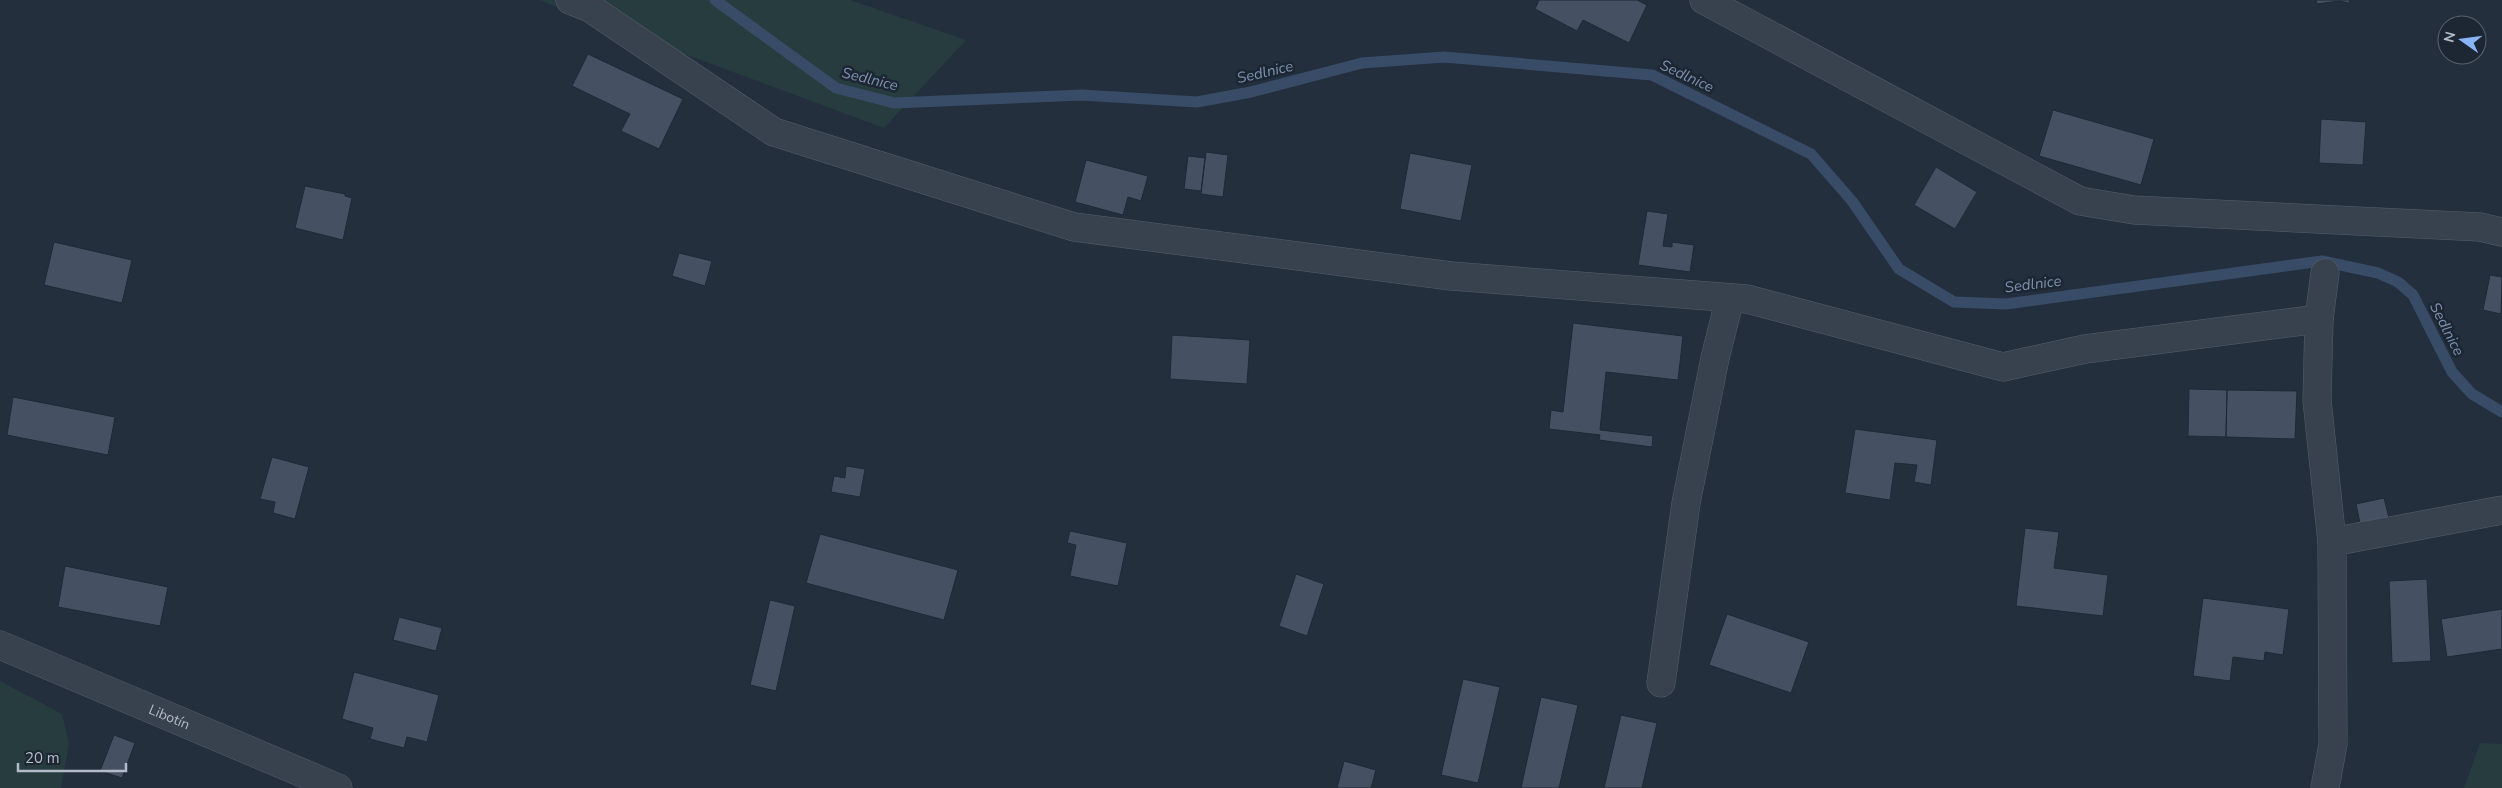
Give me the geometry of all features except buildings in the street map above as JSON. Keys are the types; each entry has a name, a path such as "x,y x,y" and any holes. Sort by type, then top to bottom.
{"street":[{"path":"570,0 590,8 774,132 1074,227 1451,276 1747,298 2003,367 2085,349 2319,319"},
{"path":"1704,0 2080,201 2134,210 2480,227 2502,232"},
{"path":"2325,274 2319,319 2317,400 2332,542 2333,744 2325,788"},
{"path":"1661,683 1686,503 1715,358 1730,298"},
{"path":"2332,542 2502,510"},
{"name":"Libotín","path":"0,645 338,788"}],"green space":[{"path":"539,0 850,0 966,40 884,128"},
{"path":"0,681 62,714 69,743 61,788 0,788"},
{"path":"2480,743 2502,744 2502,788 2464,788"}],"waterway":[{"name":"Sedlnice","path":"715,0 836,88 894,103 1081,95 1197,102 1251,92 1362,63 1444,57 1652,75 1811,154 1852,201 1899,269 1954,302 2006,304 2322,261 2378,273 2398,282 2413,295 2452,372 2472,394 2502,412"}]}
